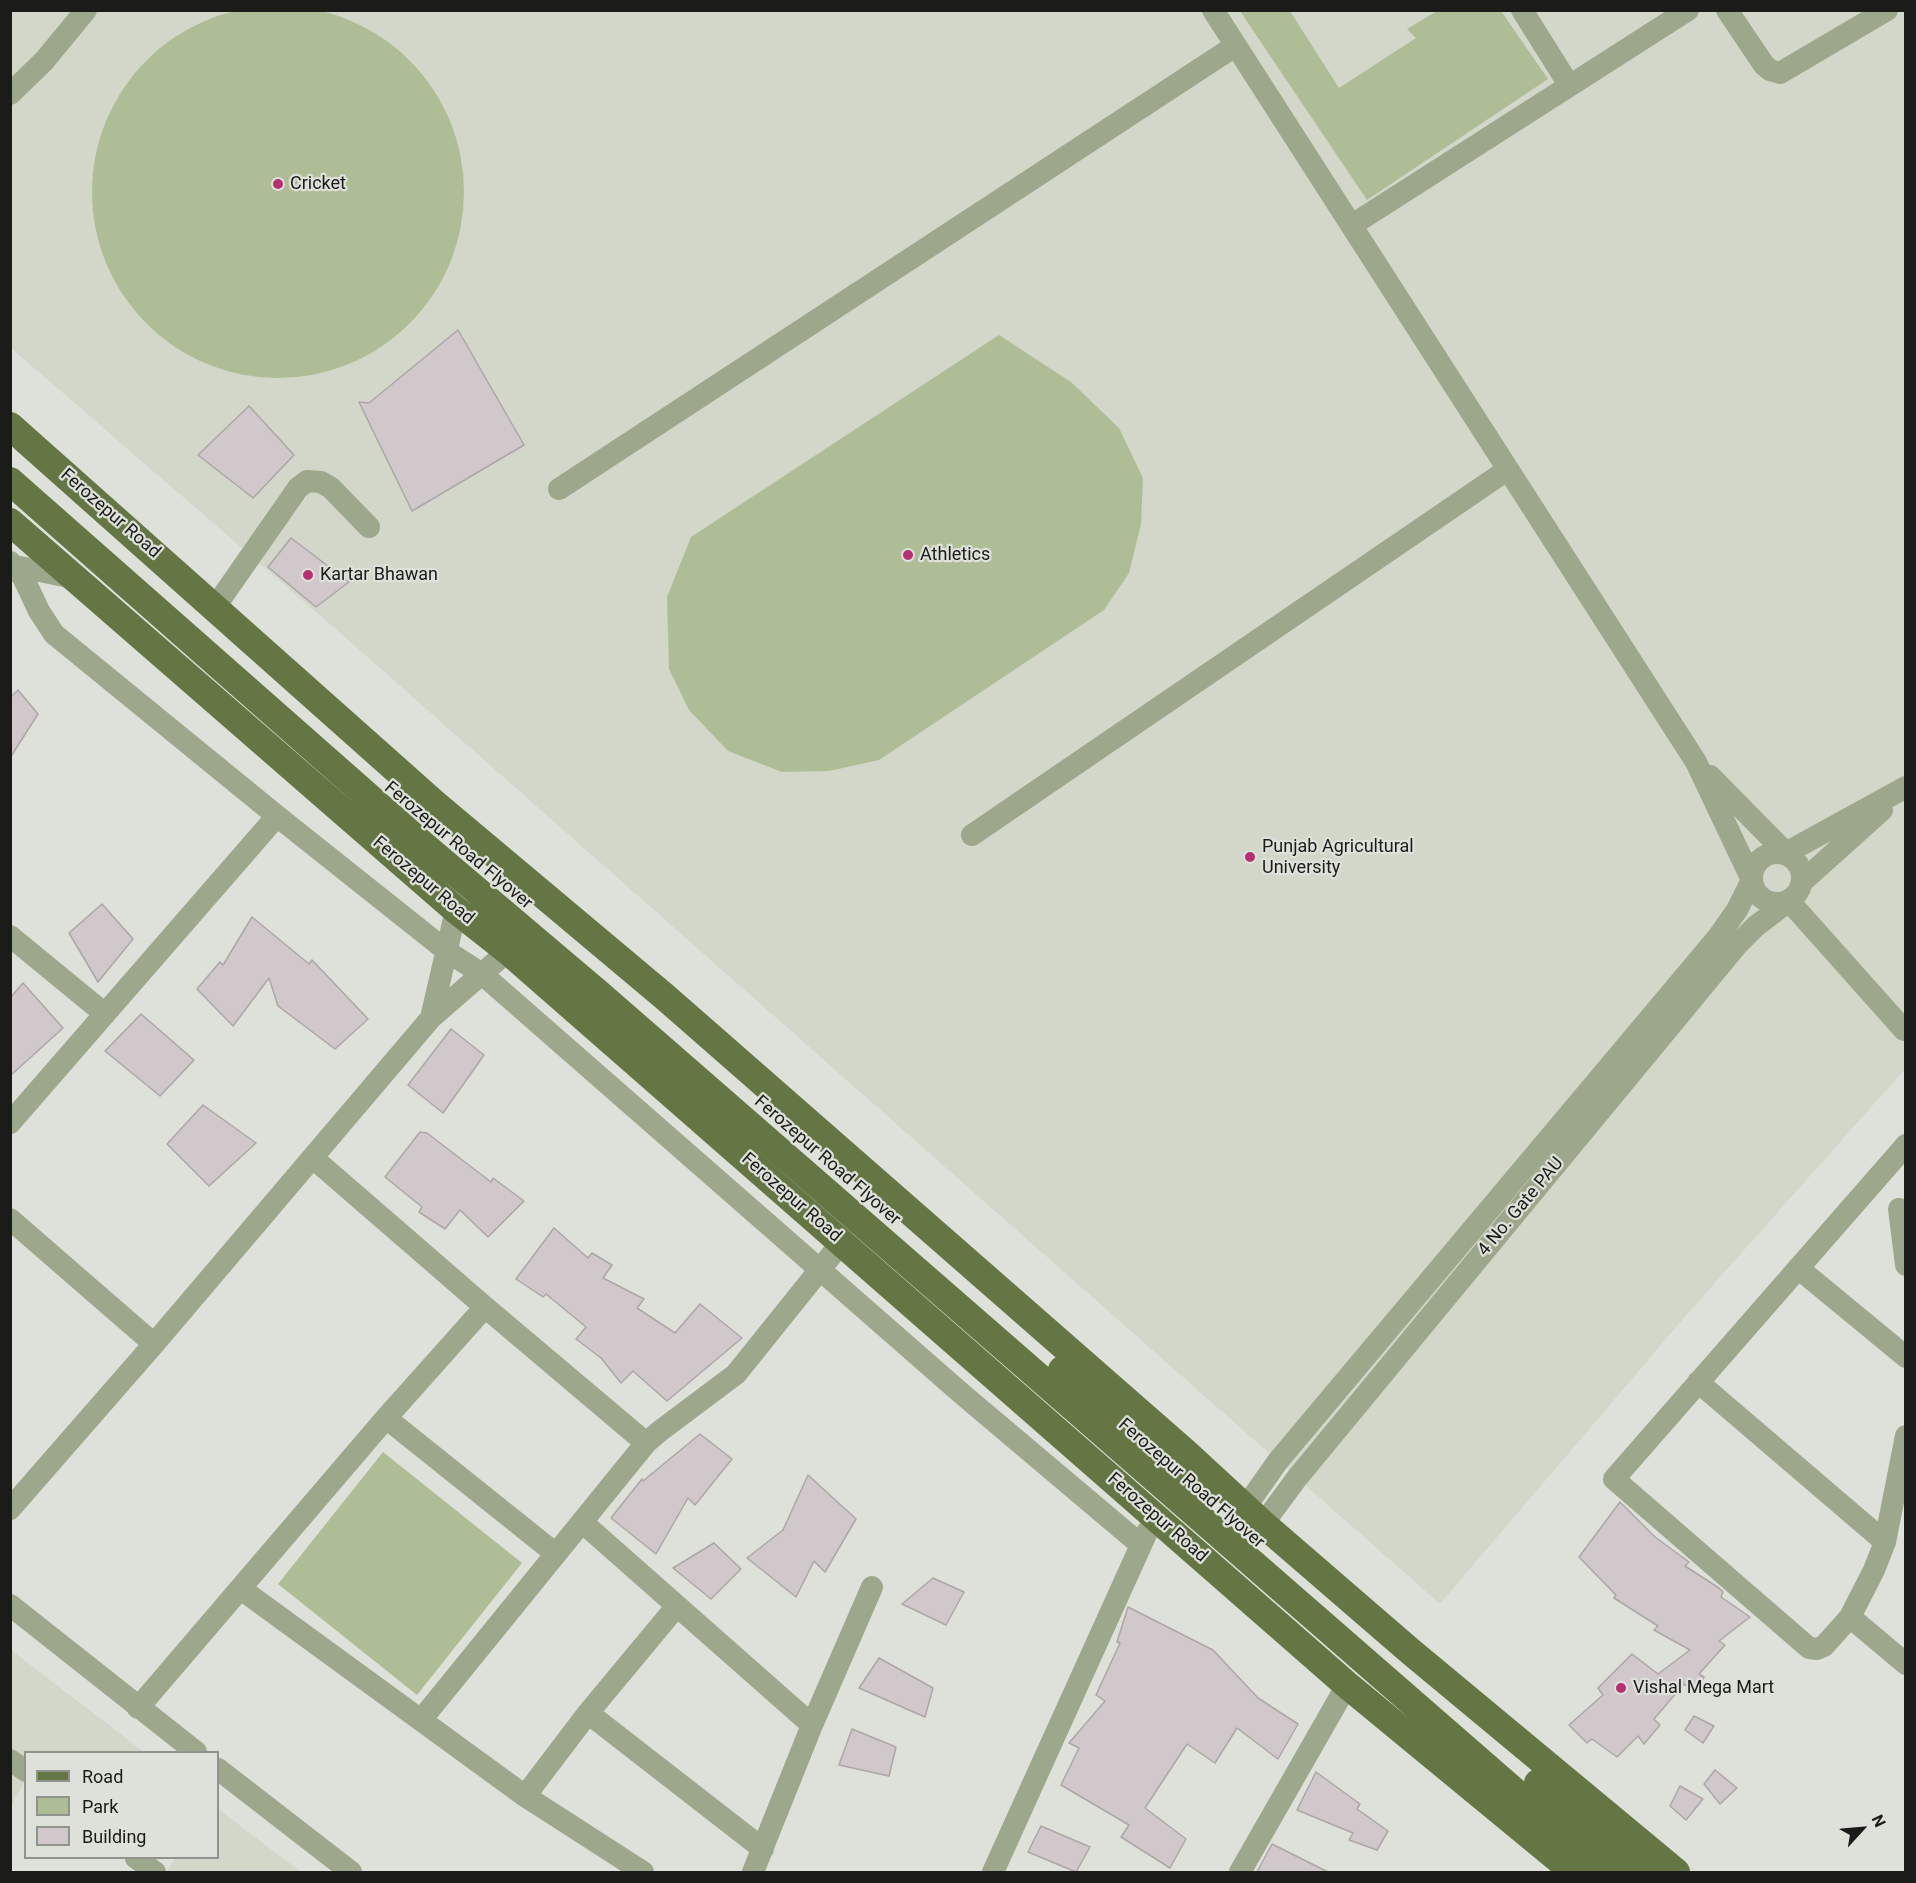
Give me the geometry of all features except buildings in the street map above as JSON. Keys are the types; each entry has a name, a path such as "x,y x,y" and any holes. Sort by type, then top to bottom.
{"main road":[{"name":"Ferozepur Road","path":"10,426 435,804 665,997 1410,1651 1672,1871"},
{"name":"Ferozepur Road Flyover","path":"10,451 418,813 873,1200 1113,1416 1643,1872"},
{"name":"Ferozepur Road Flyover","path":"10,481 422,844 608,1002 1607,1872"},
{"name":"Ferozepur Road","path":"10,522 456,910 508,951 1347,1684 1574,1872"}],"street":[{"path":"10,94 44,61 86,10"},
{"path":"1213,10 1696,762 1758,895 1772,903 1789,901 1800,890 1803,881 1905,788"},
{"path":"1522,10 1569,85"},
{"path":"1352,225 1688,10"},
{"path":"1727,10 1764,65 1780,74 1887,10"},
{"path":"559,489 1235,46"},
{"path":"972,835 1508,470"},
{"path":"215,607 298,488 307,481 321,482 331,488 369,527"},
{"path":"13,564 74,578"},
{"path":"13,564 23,577 39,612 54,634 448,952 482,974 819,1269 1141,1545"},
{"path":"1696,762 1799,864 1803,881"},
{"path":"1752,880 1755,865 1761,858 1777,852 1786,853 1905,788"},
{"path":"10,1123 277,816"},
{"name":"4 No. Gate PAU","path":"1254,1516 1286,1452 1718,937 1737,910 1752,880"},
{"path":"1789,901 1904,1030"},
{"name":"4 No. Gate PAU","path":"1254,1516 1298,1478 1737,945 1756,926 1789,901"},
{"path":"431,1018 456,910"},
{"path":"10,936 105,1014"},
{"path":"10,1509 154,1344 431,1018 508,951"},
{"path":"1905,1145 1614,1479 1809,1648 1817,1649 1824,1646 1850,1617 1874,1570 1899,1508 1905,1436"},
{"path":"313,1158 646,1443"},
{"path":"1871,1185 1902,1212 1905,1265"},
{"path":"10,1219 154,1344"},
{"path":"421,1720 646,1443 736,1374 842,1242"},
{"path":"1798,1268 1905,1357"},
{"path":"138,1708 386,1418 485,1307"},
{"path":"1698,1382 1885,1542"},
{"path":"386,1418 556,1554"},
{"path":"993,1872 1154,1516"},
{"path":"582,1522 812,1725"},
{"path":"753,1872 812,1725 872,1587"},
{"path":"241,1589 525,1796 643,1872"},
{"path":"10,1605 195,1751"},
{"path":"525,1796 588,1713 676,1607"},
{"path":"1850,1617 1905,1664"},
{"path":"1240,1872 1347,1684"},
{"path":"588,1713 763,1849"},
{"path":"10,1760 24,1770"},
{"path":"219,1770 351,1872"},
{"path":"139,1859 155,1872"}],"shaded area":[{"name":"Punjab Agricultural University","path":"11,11 1905,11 1905,1069 1689,1312 1440,1604 355,646 11,348"},
{"path":"11,1650 143,1751 24,1751 24,1782 11,1806"},
{"path":"219,1810 301,1872 167,1872 174,1859 219,1859"}],"green space":[{"name":"Cricket","path":"278,6 314,9 349,20 381,37 410,60 433,89 450,121 461,156 464,192 461,228 450,263 433,295 410,324 381,347 349,364 314,375 278,378 242,375 207,364 175,347 146,324 123,295 106,263 95,228 92,192 95,156 106,121 123,89 146,60 175,37 207,20 242,9"},
{"path":"1240,11 1290,11 1339,88 1416,38 1407,29 1437,11 1501,11 1548,79 1367,200"},
{"name":"Athletics","path":"999,335 1071,382 1119,428 1143,478 1141,524 1129,573 1104,610 879,760 829,771 782,772 728,751 689,710 669,669 667,597 691,537"},
{"path":"383,1452 522,1563 417,1695 278,1584"}],"place":[{"name":"Cricket","path":"278,184"},
{"name":"Athletics","path":"908,555"},
{"name":"Kartar Bhawan","path":"308,575"},
{"name":"Punjab Agricultural University","path":"1250,857"},
{"name":"Vishal Mega Mart","path":"1621,1688"}]}
